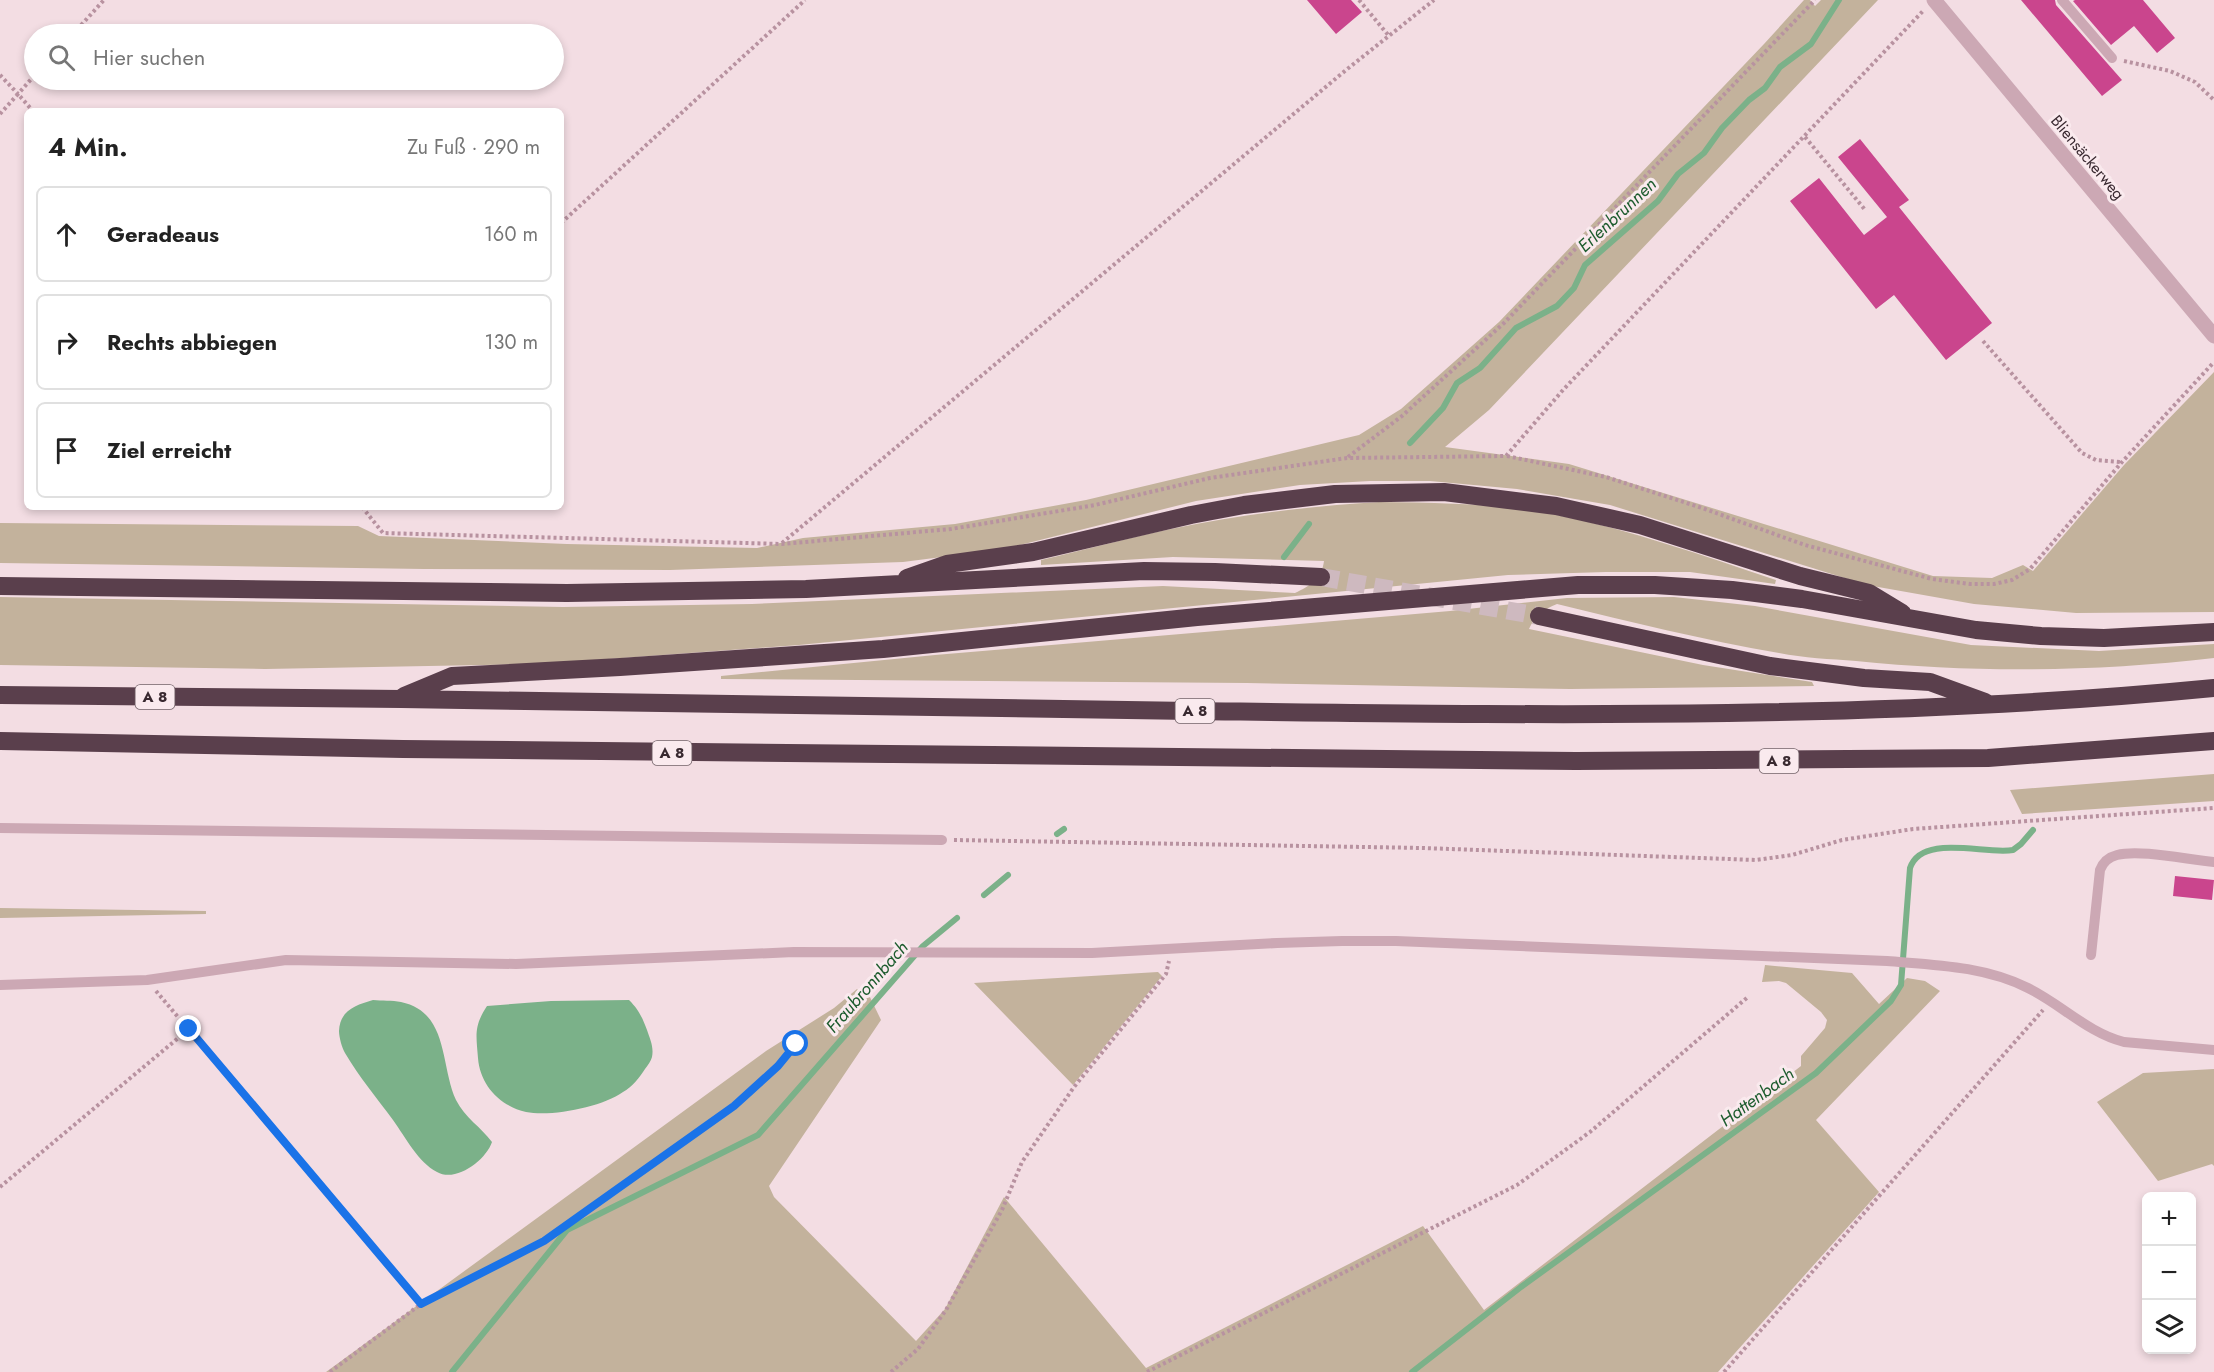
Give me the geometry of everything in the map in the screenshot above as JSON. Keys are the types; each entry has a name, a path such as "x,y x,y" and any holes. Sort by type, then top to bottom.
{"highway":[{"path":"883,586 947,564 1033,552 1181,517 1244,505 1335,494 1444,492 1556,506 1640,525 1800,576 1869,594 1916,620"},
{"path":"0,586 579,593 806,590 1144,571 1321,577"},
{"name":"A 8","path":"398,699 452,676 883,649 1197,617 1578,585 1655,585 1732,590 1976,630 2041,636 2104,638 2214,632"},
{"name":"A 8","path":"1539,616 1770,666 1864,678 1930,681 1993,705"},
{"name":"A 8","path":"0,695 1447,714 1837,711 1993,705 2214,688"},
{"name":"A 8","path":"0,741 832,755 1011,754 1621,761 1988,758 2214,741"}],"street":[{"name":"Bliensäckerweg","path":"1929,4 2214,336"}],"lane":[{"path":"2062,0 2112,58"},
{"path":"0,828 942,840"},
{"path":"2091,955 2100,870 2108,859 2116,855 2133,853 2214,862"},
{"path":"0,986 147,980 286,960 516,964 716,954 1092,953 1277,942 1396,941 1887,961 1970,969 2027,988 2113,1039 2214,1050"}],"path":[{"path":"82,24 104,0"},
{"path":"564,220 805,0"},
{"path":"1359,0 1389,36"},
{"path":"782,544 1434,0"},
{"path":"1347,458 1402,416 1504,323 1815,0"},
{"path":"1506,456 1563,390 1929,4"},
{"path":"2112,58 2170,71 2194,82 2214,100"},
{"path":"0,75 30,108"},
{"path":"0,114 24,87"},
{"path":"1805,137 1866,211"},
{"path":"1983,341 2082,453 2096,460 2122,462"},
{"path":"364,510 383,533 782,544 951,529 1095,505 1210,478 1347,458 1506,456 1606,477 1805,544 1932,579 1971,584 1994,584 2012,580 2030,569 2122,462 2214,362"},
{"path":"942,840 1423,848 1756,860 1792,855 1842,840 1913,829 2214,808"},
{"path":"891,1372 918,1349 946,1310 1002,1210 1022,1162 1074,1087 1166,974"},
{"path":"147,980 421,1304"},
{"path":"1147,1372 1517,1185 1616,1111 1749,996"},
{"path":"1724,1372 2051,1001"},
{"path":"0,1187 189,1029"},
{"path":"330,1372 421,1304 544,1241 734,1106 778,1066 796,1044"}],"shaded area":[{"path":"1804,0 1810,0 1815,6 1821,0 1878,0 1489,410 1445,447 1569,464 1933,576 1992,578 2023,565 2033,571 2124,465 2214,372 2214,612 2076,613 1974,604 1867,585 1610,505 1517,489 1430,481 1370,481 1300,485 1196,501 1004,549 903,562 670,570 0,563 0,523 358,526 379,536 567,544 757,548 803,538 955,524 1086,500 1359,435 1401,409 1499,322"},
{"path":"1379,502 1491,506 1557,515 1640,536 1776,580 1775,584 1690,572 1508,575 799,645 541,664 265,669 0,665 0,597 563,607 752,604 1163,586 1295,593 1314,581 1321,572 1324,561 1173,557 1041,565 1041,560 1223,519"},
{"path":"1674,597 1755,606 1971,645 2099,651 2214,644 2214,658 2124,666 2035,669 1901,665 1788,655 1557,604 1540,614 1529,629 1703,665 1812,682 1814,686 1570,689 1247,683 721,679 721,676 935,655 1450,611 1567,598"},
{"path":"2214,774 2214,801 2022,814 2010,790"},
{"path":"0,908 206,911 206,914 0,918"},
{"path":"1765,965 1852,973 1879,1004 1907,978 1925,981 1940,991 1816,1120 1879,1192 1718,1372 326,1372 766,1051 834,1008 857,989 868,993 881,1020 769,1186 774,1197 916,1341 945,1309 1004,1197 1146,1368 1423,1226 1484,1310 1801,1066 1801,1056 1825,1028 1827,1020 1821,1012 1786,983 1762,982"},
{"path":"1158,972 1162,976 1073,1085 974,983"},
{"path":"373,1000 398,1001 416,1008 428,1017 435,1028 456,1100 492,1142 484,1156 469,1168 445,1175 430,1168 413,1149 345,1053 339,1033 342,1018 355,1006"},
{"path":"629,1000 638,1010 643,1021 651,1043 652,1057 633,1085 623,1092 603,1102 576,1110 537,1113 526,1112 508,1105 487,1085 480,1068 477,1036 480,1019 487,1006 551,1001"},
{"path":"2214,1069 2214,1166 2212,1164 2158,1181 2097,1102 2143,1073"}],"building":[{"path":"1307,0 1351,0 1362,12 1336,34"},
{"path":"2021,0 2055,0 2056,5 2122,80 2102,96"},
{"path":"2143,0 2175,38 2157,53 2134,26 2111,45 2073,1"},
{"path":"1860,139 1909,200 1899,207 1992,323 1946,360 1894,295 1876,309 1790,201 1819,178 1864,235 1887,217 1838,157"},
{"path":"2175,876 2214,880 2212,900 2173,896"}],"waterway":[{"name":"Erlenbrunnen","path":"1410,443 1443,408 1457,383 1480,368 1516,328 1557,306 1574,288 1585,265 1658,201 1678,174 1704,153 1722,128 1749,100 1765,88 1780,67 1811,44 1839,0"},
{"name":"Erlenbrunnen","path":"1284,557 1309,524"},
{"name":"Fraubronnbach","path":"1057,834 1064,829"},
{"name":"Hattenbach","path":"1412,1372 1521,1287 1816,1073 1891,1001 1901,985 1910,868 1917,857 1927,851 1940,848 2013,850 2033,830"},
{"name":"Fraubronnbach","path":"984,895 1008,875"},
{"name":"Fraubronnbach","path":"452,1372 567,1230 758,1135 923,946 957,918"}],"tunnel":[{"path":"1321,577 1539,616"}],"route":[{"path":"189,1029 421,1304 544,1241 734,1106 778,1066 796,1044"}]}
